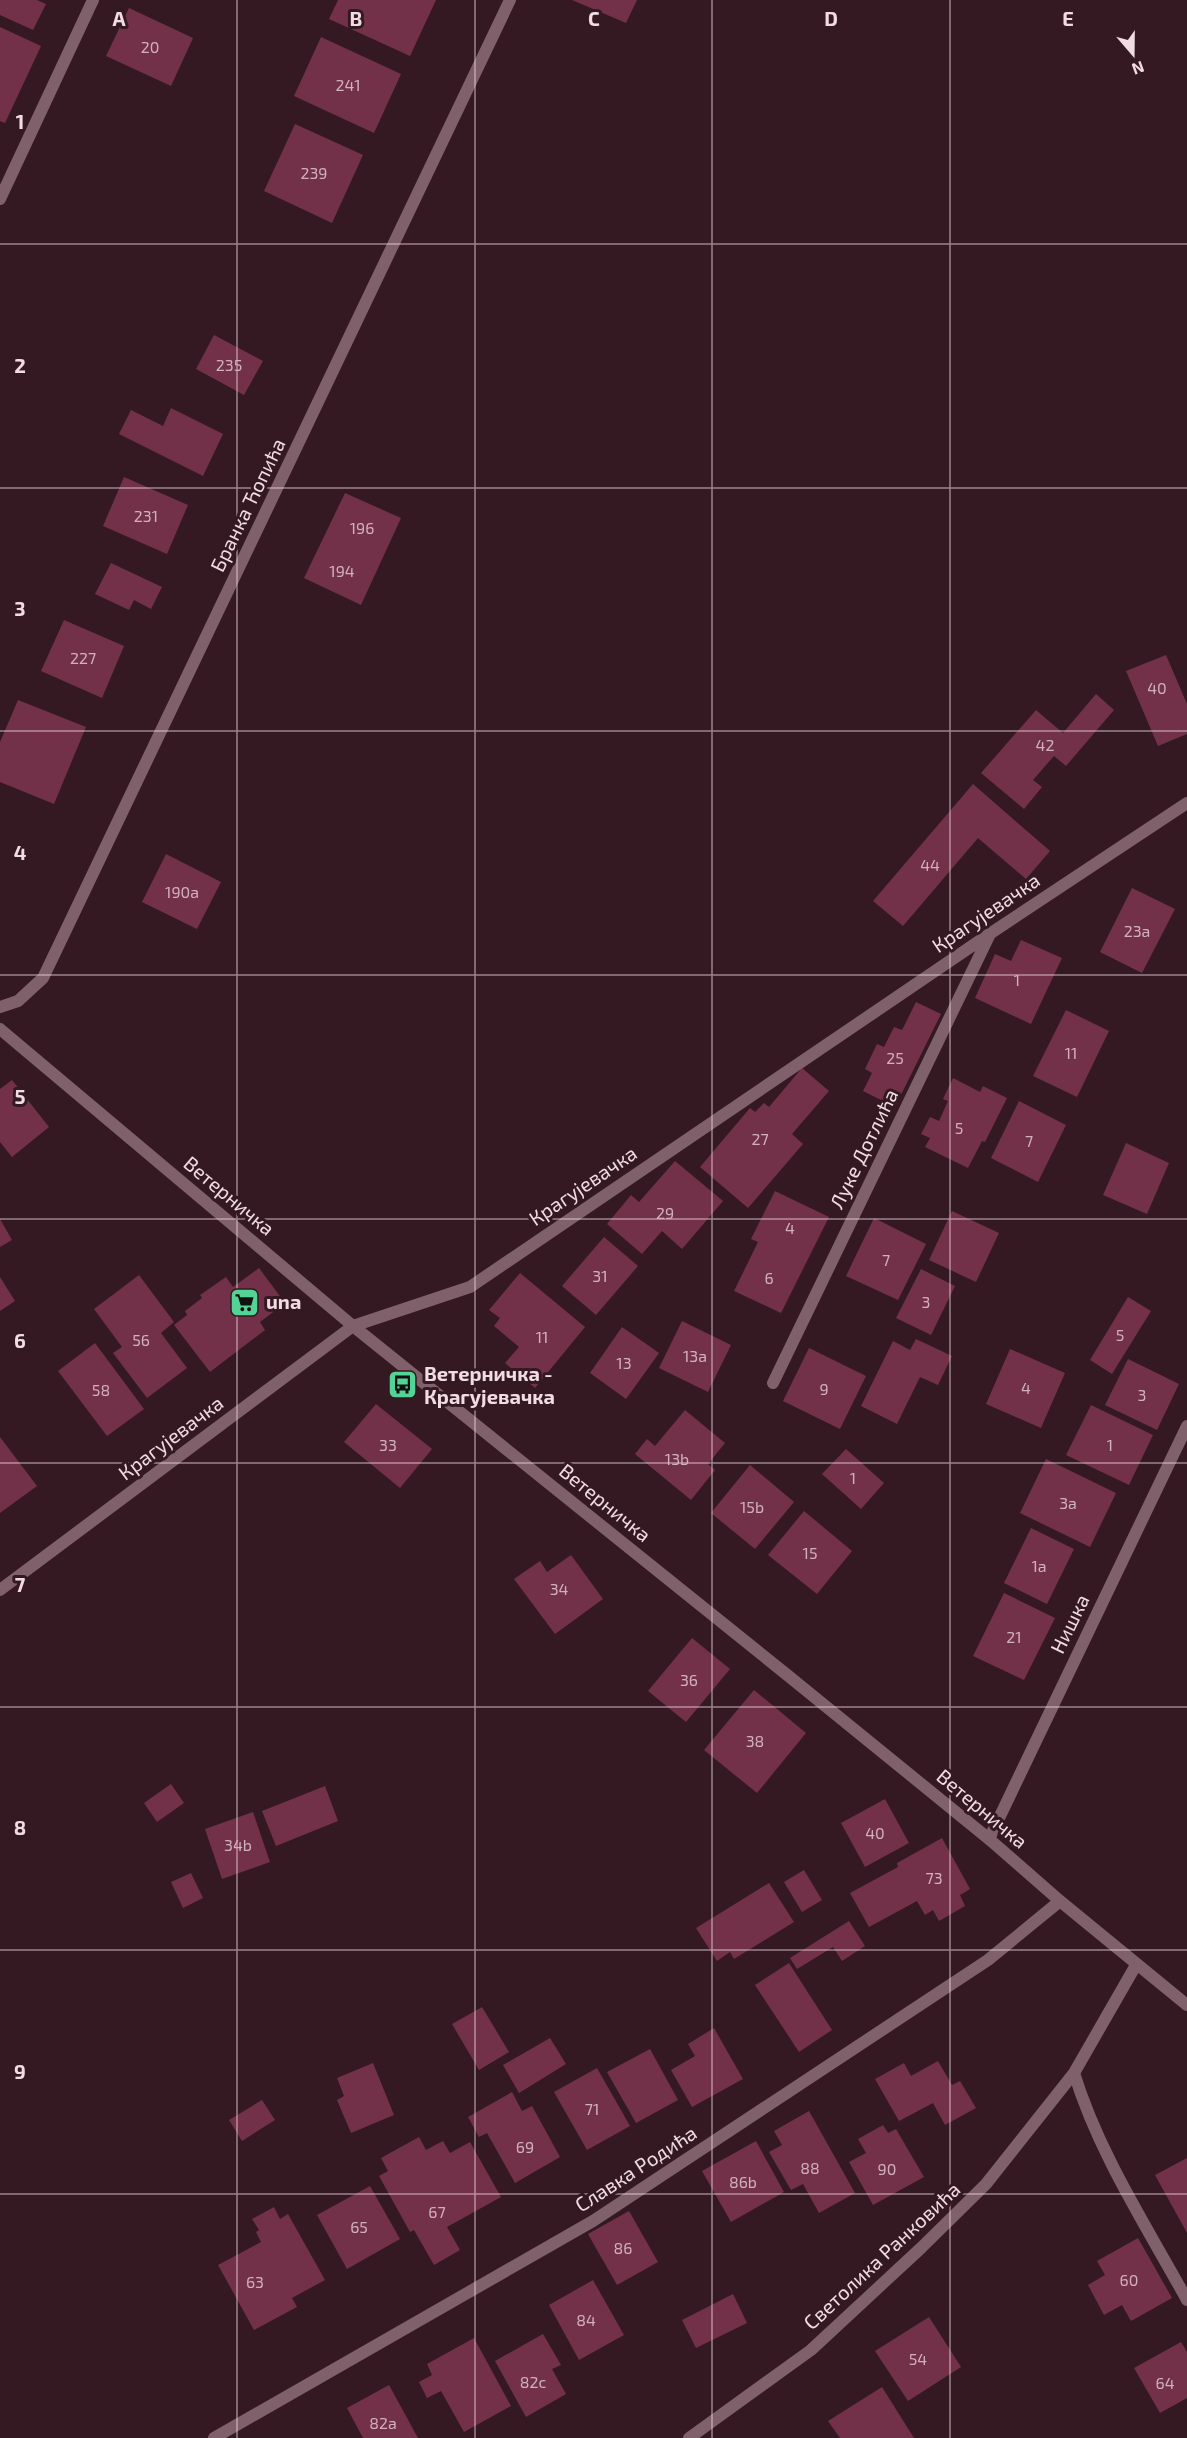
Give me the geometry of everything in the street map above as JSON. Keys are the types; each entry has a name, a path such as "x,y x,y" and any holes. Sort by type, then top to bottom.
{"street":[{"path":"0,199 93,0"},
{"name":"Бранка Ћопића","path":"0,1007 18,1001 43,978 510,0"},
{"name":"Крагујевачка","path":"0,1590 353,1326 470,1287 991,933 1187,803"},
{"name":"Луке Дотлића","path":"773,1383 991,933"},
{"name":"Ветерничка","path":"0,1029 353,1326 989,1839 1136,1965 1187,2005"},
{"name":"Нишка","path":"989,1839 1187,1426"},
{"name":"Славка Родића","path":"214,2438 593,2221 988,1960 1060,1901"},
{"name":"Светолика Ранковића","path":"688,2438 811,2350 986,2184 1074,2073 1136,1965"},
{"path":"1074,2073 1086,2111 1102,2146 1187,2300"}],"building":[{"path":"0,0 37,0 46,4 33,30 0,15"},
{"path":"338,0 436,0 410,56 329,19"},
{"path":"572,0 637,0 626,23"},
{"path":"129,8 193,38 171,86 106,56"},
{"path":"0,27 41,46 5,123 0,121"},
{"path":"321,37 401,74 374,133 294,96"},
{"path":"295,124 363,155 332,223 264,191"},
{"path":"214,335 263,361 244,395 196,369"},
{"path":"171,408 223,434 203,476 119,434 131,410 163,426"},
{"path":"124,477 188,505 167,554 103,526"},
{"path":"345,493 401,518 361,605 304,578"},
{"path":"111,563 162,587 151,609 134,600 129,610 95,594"},
{"path":"64,620 124,646 102,698 41,671"},
{"path":"1166,655 1187,704 1187,734 1158,746 1126,671"},
{"path":"1096,694 1114,710 1066,766 1054,756 1033,780 1042,787 1024,809 981,773 1036,710 1063,733"},
{"path":"18,700 86,727 54,804 0,782 0,742"},
{"path":"973,784 1050,851 1026,879 978,838 903,926 873,901"},
{"path":"166,854 221,882 197,929 142,902"},
{"path":"1132,888 1175,909 1142,973 1100,952"},
{"path":"1021,940 1062,958 1031,1024 975,998 995,954 1011,961"},
{"path":"916,1002 941,1014 895,1107 863,1091 872,1073 865,1069 877,1044 884,1047 894,1027 902,1030"},
{"path":"1066,1010 1109,1031 1077,1097 1033,1076"},
{"path":"802,1068 829,1091 792,1134 803,1144 748,1208 700,1167 750,1108 755,1112 764,1103 769,1107"},
{"path":"953,1078 980,1092 983,1086 1007,1098 985,1142 982,1141 968,1168 925,1147 930,1138 921,1134 930,1117 939,1121 948,1101 943,1099"},
{"path":"12,1080 49,1127 12,1157 0,1142 0,1089"},
{"path":"1019,1101 1066,1125 1038,1182 991,1158"},
{"path":"1126,1143 1169,1163 1147,1214 1103,1195"},
{"path":"675,1161 723,1201 682,1249 662,1231 642,1254 607,1224 631,1195 639,1202"},
{"path":"775,1191 829,1217 781,1313 734,1291 758,1242 751,1239"},
{"path":"952,1211 999,1233 976,1282 929,1260"},
{"path":"874,1218 926,1244 898,1300 846,1276"},
{"path":"0,1219 12,1240 0,1247"},
{"path":"604,1237 638,1266 596,1315 562,1286"},
{"path":"259,1268 285,1303 260,1322 265,1330 210,1372 174,1325 187,1315 185,1311 202,1298 200,1295 226,1277 233,1287"},
{"path":"921,1269 955,1286 931,1335 896,1318"},
{"path":"520,1273 585,1327 535,1388 505,1363 519,1347 494,1326 500,1318 489,1310"},
{"path":"139,1275 174,1322 161,1333 187,1368 147,1398 113,1353 122,1347 94,1309"},
{"path":"0,1277 15,1301 0,1311"},
{"path":"1128,1297 1151,1311 1112,1374 1090,1360"},
{"path":"682,1321 731,1345 708,1392 659,1368"},
{"path":"622,1327 659,1353 626,1399 590,1373"},
{"path":"916,1339 952,1356 938,1385 920,1377 897,1424 861,1406 893,1341 910,1350"},
{"path":"95,1343 144,1409 107,1436 58,1371"},
{"path":"809,1348 866,1376 840,1429 783,1401"},
{"path":"1010,1349 1065,1373 1041,1428 986,1404"},
{"path":"1128,1359 1179,1384 1157,1430 1105,1405"},
{"path":"376,1404 432,1449 400,1488 344,1442"},
{"path":"1091,1405 1153,1435 1129,1485 1066,1455"},
{"path":"685,1410 725,1443 708,1464 715,1470 691,1500 635,1454 647,1439 655,1446"},
{"path":"0,1437 37,1486 0,1513"},
{"path":"846,1449 884,1483 861,1509 822,1474"},
{"path":"1046,1459 1116,1493 1090,1547 1020,1513"},
{"path":"750,1465 794,1502 755,1549 711,1513"},
{"path":"804,1511 852,1551 817,1594 768,1555"},
{"path":"1031,1528 1074,1549 1047,1604 1004,1583"},
{"path":"571,1555 603,1599 555,1634 514,1579 540,1561 547,1572"},
{"path":"1004,1593 1055,1618 1024,1680 973,1656"},
{"path":"692,1638 730,1669 686,1722 648,1691"},
{"path":"754,1690 806,1733 757,1793 704,1750"},
{"path":"171,1784 184,1803 157,1822 144,1803"},
{"path":"325,1786 338,1821 276,1846 262,1811"},
{"path":"885,1799 909,1843 865,1867 841,1823"},
{"path":"253,1812 270,1862 222,1879 205,1829"},
{"path":"942,1838 970,1889 960,1895 965,1906 939,1921 933,1910 925,1915 917,1901 869,1927 850,1893 898,1867 897,1863"},
{"path":"804,1870 822,1900 802,1912 784,1882"},
{"path":"191,1873 203,1898 183,1908 171,1882"},
{"path":"769,1883 794,1922 734,1959 730,1952 717,1961 696,1928"},
{"path":"849,1921 865,1946 842,1961 833,1947 797,1969 790,1958"},
{"path":"789,1963 832,2030 799,2052 755,1985"},
{"path":"482,2007 509,2052 479,2070 452,2024"},
{"path":"714,2028 743,2079 692,2107 671,2070 695,2056 688,2044"},
{"path":"550,2038 566,2064 519,2093 503,2065"},
{"path":"650,2049 678,2100 636,2123 607,2072"},
{"path":"938,2061 952,2085 960,2081 976,2108 945,2125 933,2103 899,2121 875,2079 904,2063 911,2076"},
{"path":"373,2063 394,2115 351,2133 337,2100 344,2096 337,2078"},
{"path":"597,2068 630,2126 587,2150 554,2092"},
{"path":"512,2092 522,2111 532,2106 560,2157 515,2183 487,2133 479,2137 468,2117"},
{"path":"262,2100 275,2120 242,2141 229,2120"},
{"path":"809,2111 855,2193 819,2213 803,2184 791,2190 769,2152 782,2145 774,2131"},
{"path":"883,2125 888,2133 896,2129 924,2177 873,2205 849,2162 866,2153 858,2139"},
{"path":"419,2137 426,2150 443,2141 450,2153 470,2142 501,2197 447,2227 460,2250 434,2265 414,2230 410,2232 379,2176 388,2171 381,2158"},
{"path":"756,2141 784,2192 731,2222 702,2171"},
{"path":"1187,2158 1187,2233 1155,2175"},
{"path":"370,2186 400,2239 347,2269 317,2215"},
{"path":"274,2207 280,2219 288,2214 325,2280 292,2298 297,2307 254,2330 218,2265 261,2242 256,2232 259,2230 252,2219"},
{"path":"629,2211 658,2262 617,2285 588,2234"},
{"path":"1138,2238 1172,2298 1131,2321 1122,2305 1104,2315 1088,2285 1105,2275 1097,2261"},
{"path":"593,2280 624,2335 579,2360 549,2305"},
{"path":"733,2294 747,2323 696,2348 682,2320"},
{"path":"929,2317 961,2367 908,2401 875,2351"},
{"path":"543,2334 561,2365 552,2369 566,2394 526,2417 495,2361"},
{"path":"474,2338 511,2406 464,2432 441,2391 427,2398 419,2382 432,2375 427,2364"},
{"path":"1181,2342 1187,2352 1187,2398 1160,2413 1134,2368"},
{"path":"389,2385 418,2438 363,2438 347,2408"},
{"path":"882,2387 914,2438 840,2438 828,2421"}],"place":[{"name":"una","path":"245,1302"},
{"name":"Ветерничка - Крагујевачка","path":"403,1385"}]}
